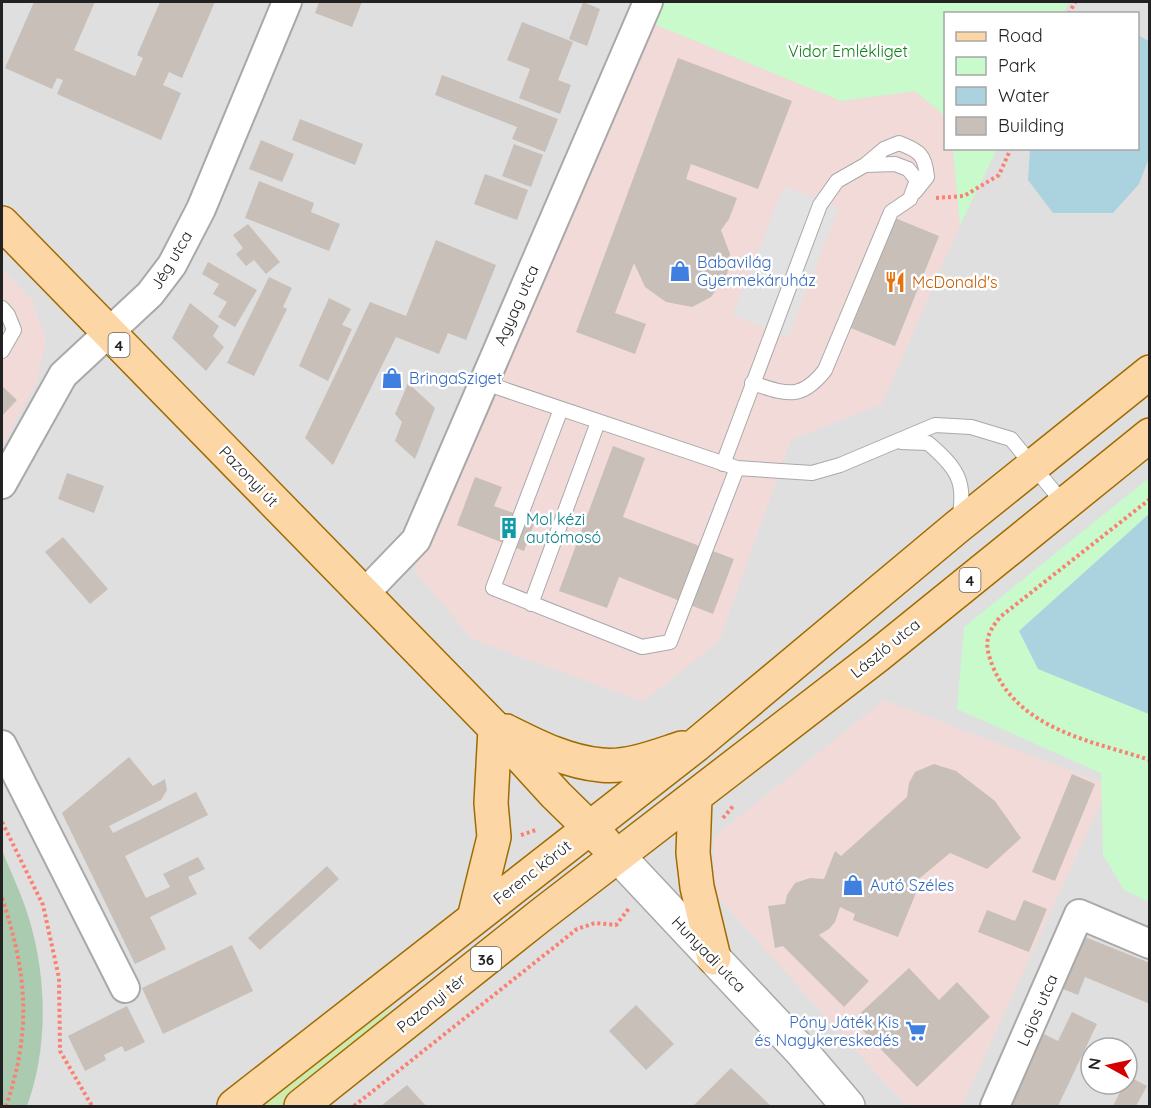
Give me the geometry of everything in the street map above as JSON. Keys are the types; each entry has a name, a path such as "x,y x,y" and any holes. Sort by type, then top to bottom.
{"main road":[{"name":"Pazonyi út","path":"2,224 493,727"},
{"name":"4","path":"493,727 559,756 602,766 634,762 696,745 1031,466 1149,372"},
{"name":"László utca","path":"618,856 695,798 1149,435"},
{"name":"4","path":"493,727 556,795 618,856"},
{"path":"474,918 494,837 491,803 493,727"},
{"name":"Ferenc körút","path":"474,918 696,745"},
{"path":"695,798 693,853 697,887 714,958"},
{"name":"Pazonyi tér","path":"301,1107 618,856"},
{"name":"36","path":"234,1107 474,918"}],"street":[{"name":"Jég utca","path":"5,467 63,375 150,294 171,265 201,209 288,2"},
{"name":"Agyag utca","path":"363,595 416,540 648,2"},
{"path":"2,745 126,988"},
{"name":"Hunyadi utca","path":"618,856 658,902 714,958 848,1107"},
{"name":"Lajos utca","path":"995,1107 1079,914 1149,944"}],"lane":[{"path":"723,464 752,382 820,205 837,181 865,165 884,149 899,143 914,149 925,160 927,177 910,199 891,212 825,370 812,387 797,393 752,382"},
{"path":"865,165 895,164 908,169 917,180 910,199"},
{"path":"2,308 8,315 14,330 2,351"},
{"path":"483,382 737,468 812,473 840,465 935,425 971,427 1011,439 1064,504"},
{"path":"561,409 493,588 642,647 670,642 737,468"},
{"path":"531,604 598,422"},
{"path":"896,442 928,443 960,478 962,501 957,527"}],"path":[{"path":"910,199 964,196 999,175 1010,150"},
{"path":"1149,499 1000,617 988,632 987,651 996,674 1028,714 1052,729 1149,760"},
{"path":"2,822 43,905 59,978 60,1051 92,1107"},
{"path":"2,898 17,943 25,1009 18,1070 6,1107"},
{"path":"354,1107 577,929 595,923 616,925"}],"shaded area":[{"path":"2,2 1149,2 1149,1106 2,1106"},
{"path":"649,22 841,101 916,91 944,115 944,150 953,150 960,225 882,404 791,440 719,641 643,702 472,639 414,570"},
{"path":"784,186 839,207 788,337 733,315"},
{"path":"2,269 32,300 46,339 37,381 2,447"},
{"path":"884,700 1109,785 962,1106 906,1106 714,893 714,837"}],"green space":[{"name":"Vidor Emlékliget","path":"658,2 1069,3 1064,12 944,12 944,115 915,91 841,101 649,22"},
{"path":"953,150 997,150 960,225"},
{"path":"1149,478 1149,902 1124,890 1103,855 1101,773 957,709 964,627"},
{"path":"2,850 30,922 40,967 42,1038 34,1084 27,1106 2,1106"},
{"path":"394,1005 363,1044 285,1106 258,1106"}],"water":[{"path":"1139,36 1150,42 1149,158 1139,184 1113,213 1053,213 1028,180 1030,150 1139,150"},
{"path":"1149,514 1149,714 1038,669 1019,631"}],"building":[{"path":"34,2 95,2 74,50 135,76 143,58 137,55 160,2 215,2 182,78 169,72 163,85 181,93 161,140 57,94 63,80 57,78 52,89 5,68"},
{"path":"319,2 362,2 352,27 315,13"},
{"path":"583,2 600,9 587,46 569,39"},
{"path":"522,22 573,42 558,80 571,85 560,114 519,98 530,69 507,60"},
{"path":"678,58 792,101 758,189 691,164 686,179 737,198 729,219 721,230 730,254 727,275 711,297 692,307 666,302 645,287 634,263 615,313 646,324 635,354 576,332"},
{"path":"442,75 558,119 545,152 512,139 517,127 435,95"},
{"path":"300,119 363,144 355,165 292,140"},
{"path":"261,140 294,154 282,182 249,169"},
{"path":"514,144 543,155 531,187 502,176"},
{"path":"485,174 528,190 517,220 474,204"},
{"path":"259,181 314,203 311,212 340,224 329,251 245,218"},
{"name":"McDonald's","path":"895,218 939,236 895,346 851,328"},
{"path":"248,224 280,262 266,274 254,260 246,266 236,254 243,248 233,235"},
{"path":"436,240 496,265 466,340 448,333 439,354 396,337 333,465 305,438 370,302 406,316"},
{"path":"208,262 257,290 235,327 218,317 227,302 213,294 219,284 202,274"},
{"path":"269,277 292,288 283,307 287,309 254,376 227,363"},
{"path":"329,298 351,309 342,325 352,329 328,381 299,366"},
{"path":"190,303 219,326 213,336 224,347 206,371 172,338"},
{"path":"408,383 435,408 415,459 395,441 402,422 395,414"},
{"path":"2,386 17,400 2,416"},
{"path":"613,446 645,458 623,517 734,559 713,614 619,577 607,608 559,591"},
{"path":"67,473 104,486 94,513 58,499"},
{"path":"475,477 502,487 494,506 535,521 524,551 457,525"},
{"path":"63,537 108,589 90,604 45,552"},
{"path":"129,757 153,786 165,779 167,790 161,800 109,826 113,833 196,792 208,815 125,856 146,898 170,887 163,874 198,857 205,869 188,877 197,894 150,917 166,949 135,964 62,813"},
{"name":"Autó Széles","path":"934,764 956,771 995,801 1021,838 987,869 950,853 909,887 918,888 898,937 853,920 855,914 840,907 835,922 819,935 869,981 844,1007 783,946 775,948 768,906 785,904 787,895 795,883 810,878 824,879 835,851 841,856 907,797 909,783 915,772"},
{"path":"1072,774 1095,784 1055,881 1032,872"},
{"path":"327,866 339,879 260,950 248,938"},
{"path":"1024,900 1047,909 1029,952 978,932 987,910 1015,921"},
{"path":"1080,935 1150,963 1150,1004 1085,977 1078,995 1058,987"},
{"path":"232,945 253,991 163,1034 142,988"},
{"path":"909,968 939,1000 957,982 990,1017 917,1087 853,1020"},
{"path":"636,1005 674,1044 646,1070 609,1031"},
{"path":"127,1006 145,1042 125,1052 122,1046 104,1055 106,1060 85,1071 68,1036"},
{"path":"1072,1012 1097,1024 1091,1036 1079,1036 1079,1062 1058,1106 1007,1106 1044,1034 1058,1041"},
{"path":"731,1068 771,1106 693,1106"},
{"path":"1139,1082 1147,1086 1136,1106 1113,1106 1118,1096 1139,1096"},
{"path":"407,1085 426,1106 381,1106"}],"place":[{"name":"Babavilág Gyermekáruház","path":"680,271"},
{"name":"McDonald's","path":"895,282"},
{"name":"BringaSziget","path":"392,378"},
{"name":"Mol kézi autómosó","path":"509,528"},
{"name":"Autó Széles","path":"853,885"},
{"name":"Póny Játék Kis és Nagykereskedés","path":"916,1031"}]}
